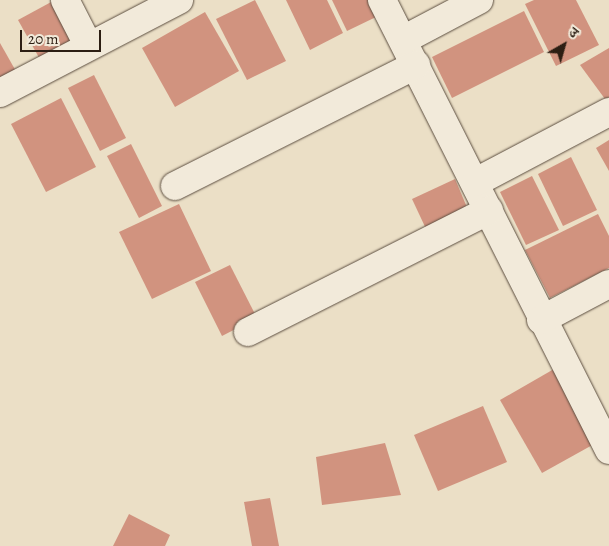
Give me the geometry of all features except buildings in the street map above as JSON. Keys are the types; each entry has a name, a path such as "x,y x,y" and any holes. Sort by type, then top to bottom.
{"street":[{"path":"65,0 88,45"},
{"path":"0,92 88,45 179,0"},
{"path":"382,0 476,182 541,320 608,442"},
{"path":"403,40 479,0"},
{"path":"175,186 416,65"},
{"path":"476,182 609,112"},
{"path":"248,332 489,210"},
{"path":"541,320 609,284"}]}
